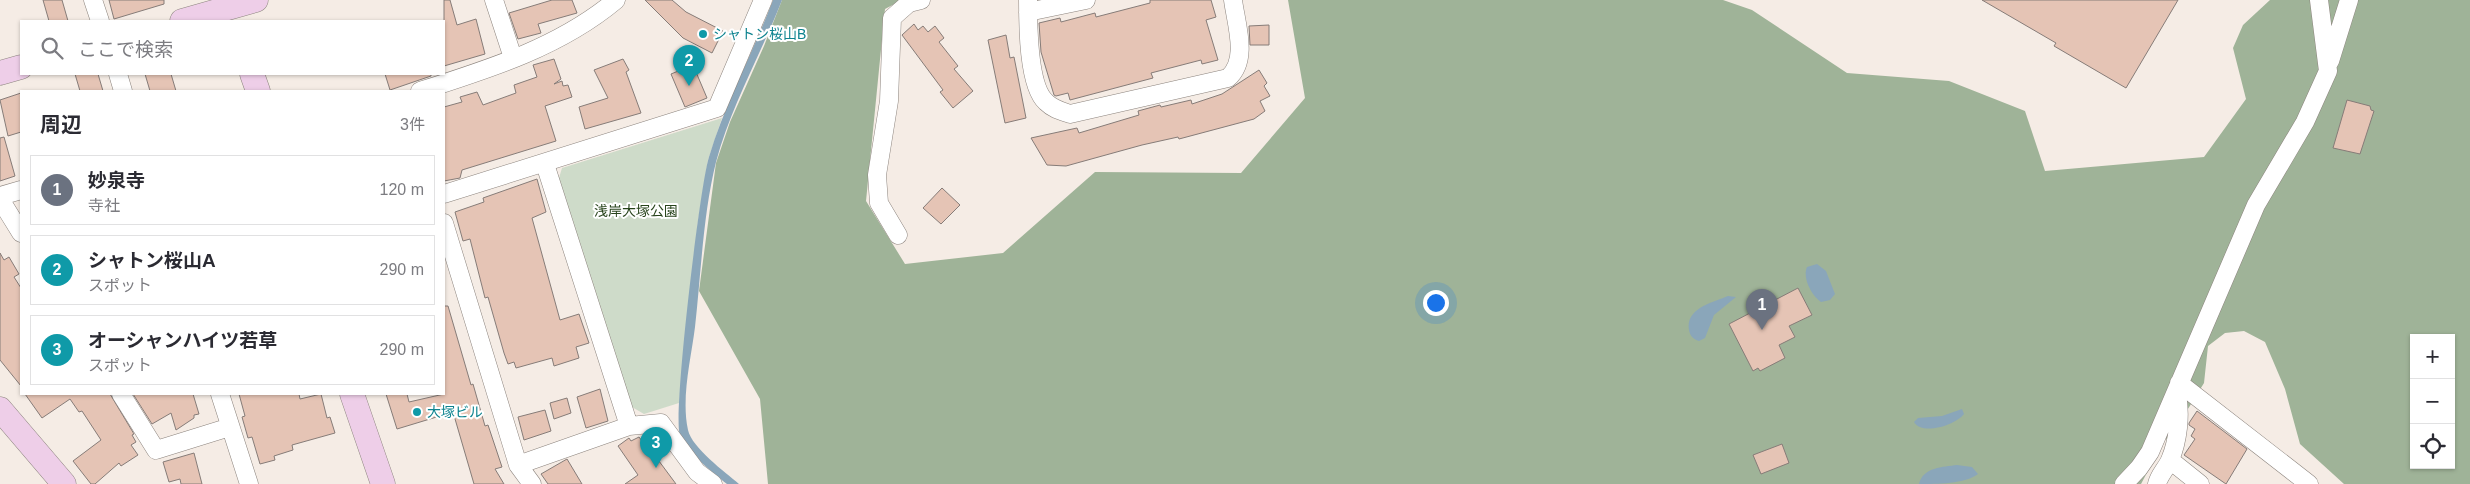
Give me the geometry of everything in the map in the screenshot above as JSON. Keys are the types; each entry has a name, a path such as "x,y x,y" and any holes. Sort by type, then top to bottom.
{"street":[{"path":"93,0 100,20"},
{"path":"186,20 232,9 256,0"},
{"path":"494,0 513,58"},
{"path":"423,90 555,42 599,14 616,0"},
{"path":"898,235 879,203 877,175 889,101 892,18 909,3 921,0"},
{"path":"1086,0 1028,6 1033,72 1038,91 1045,102 1058,111 1070,114 1228,78 1234,73 1239,63 1240,53 1233,0"},
{"path":"2319,0 2328,71"},
{"path":"2124,484 2139,468 2150,452 2256,205 2305,122 2328,71 2349,0"},
{"path":"445,194 545,164 718,108 760,1"},
{"path":"0,73 20,67"},
{"path":"118,75 123,90"},
{"path":"252,75 258,90"},
{"path":"545,164 629,426"},
{"path":"20,190 0,198 20,231"},
{"path":"445,226 518,465 532,484"},
{"path":"2157,484 2159,477 2170,460 2177,429 2178,387"},
{"path":"2178,387 2302,482"},
{"path":"122,395 156,450 230,427"},
{"path":"220,395 249,484"},
{"path":"352,395 382,484"},
{"path":"0,409 64,484"},
{"path":"518,465 629,426 661,423 697,472 713,484"},
{"path":"2170,460 2200,484"}],"green space":[{"path":"782,0 902,0 885,9 866,201 905,264 1003,253 1095,172 1241,173 1305,98 1288,0 1723,0 1752,10 1847,73 1949,81 2025,111 2045,171 2204,157 2246,99 2233,48 2243,25 2270,0 2470,0 2470,484 2344,484 2300,444 2285,389 2265,342 2244,331 2225,333 2208,346 2204,383 2183,417 2181,437 2165,439 2141,484 768,484 760,399 699,291 716,163 730,122"},
{"name":"浅岸大塚公園","path":"722,118 708,160 698,221 679,403 644,414 632,407 559,178 562,168"}],"water":[{"path":"773,0 782,0 738,100 716,162 705,223 695,327 686,392 686,418 691,437 702,452 739,484 727,484 694,455 680,435 680,389 683,347 700,210 709,157 723,117"},
{"path":"1817,264 1826,271 1835,294 1830,300 1821,302 1811,291 1807,281 1807,267"},
{"path":"1728,296 1736,297 1714,315 1705,338 1699,341 1693,338 1689,330 1691,316 1702,307"},
{"path":"1962,409 1964,414 1947,425 1931,429 1918,426 1914,422 1918,418 1942,416"},
{"path":"1957,465 1972,467 1978,474 1958,482 1919,484 1921,478 1929,471 1940,467"}],"building":[{"path":"43,0 62,0 68,20 49,20"},
{"path":"109,0 164,0 164,4 114,19"},
{"path":"444,0 450,0 457,25 476,19 485,54 445,66"},
{"path":"552,0 572,0 577,13 538,24 541,33 518,39 509,13"},
{"path":"645,0 672,0 686,12 723,31 712,53 683,38"},
{"path":"1150,0 1211,0 1216,17 1206,20 1218,60 1202,64 1201,60 1151,73 1153,78 1070,100 1068,93 1054,95 1041,52 1039,23 1060,18 1061,22 1095,13 1096,17 1150,3"},
{"path":"1982,0 2178,0 2126,88 2054,46 2056,43"},
{"path":"914,24 918,30 923,26 928,32 935,26 944,38 939,42 958,66 954,69 973,91 953,108 940,92 943,90 902,35"},
{"path":"1269,25 1269,45 1250,45 1249,26"},
{"path":"1006,35 1010,58 1014,57 1026,118 1005,123 988,40"},
{"path":"554,59 561,79 554,84 562,81 563,86 568,85 572,97 545,106 556,141 462,170 460,178 445,181 445,107 462,102 460,97 477,92 483,105 516,93 514,85 537,77 533,65"},
{"path":"623,59 629,70 626,72 641,113 585,129 579,107 608,98 594,70"},
{"path":"693,65 707,98 685,107 671,74"},
{"path":"1259,70 1267,83 1264,86 1270,96 1260,101 1265,111 1254,119 1179,139 1178,137 1142,145 1066,166 1047,165 1031,138 1077,128 1079,133 1139,115 1138,111 1160,105 1161,107 1191,100 1192,104 1222,94"},
{"path":"75,75 98,75 103,90 80,90"},
{"path":"145,75 171,75 176,90 150,90"},
{"path":"385,75 431,75 431,76 390,90"},
{"path":"20,93 20,132 8,136 0,100"},
{"path":"2347,100 2370,106 2371,110 2374,111 2360,154 2333,148"},
{"path":"4,137 15,176 0,181 0,138"},
{"path":"537,179 546,212 532,218 560,320 579,314 589,343 576,347 579,358 554,366 552,358 516,368 514,362 508,364 488,297 485,298 470,239 463,241 455,212 484,202 483,198"},
{"path":"942,188 960,205 941,224 923,208"},
{"path":"0,253 4,260 9,257 19,274 14,277 20,286 20,385 0,360"},
{"path":"1798,288 1812,315 1789,326 1795,337 1779,345 1785,358 1760,371 1758,368 1753,371 1729,324"},
{"path":"445,306 448,306 471,385 473,384 485,426 488,425 502,467 495,469 504,484 474,484 453,412 397,429 386,395 407,395 409,402 445,395"},
{"path":"600,389 608,421 586,428 577,397"},
{"path":"26,395 111,395 134,434 132,435 136,442 131,445 138,455 121,466 119,463 95,484 91,484 73,461 101,440 82,411 79,412 70,399 42,418"},
{"path":"134,395 193,395 199,414 194,415 194,418 176,430 171,413 152,424"},
{"path":"239,395 299,395 300,399 321,395 327,418 330,417 335,433 292,445 293,450 274,456 275,460 260,464 252,437 248,438 242,417 245,416"},
{"path":"567,398 571,413 554,419 550,403"},
{"path":"545,410 551,431 524,440 518,417"},
{"path":"2197,411 2247,449 2226,484 2184,455 2195,439 2191,436 2195,429 2189,423"},
{"path":"639,437 642,441 648,437 658,450 653,453 676,484 625,484 638,475 618,446 629,438 631,441"},
{"path":"1782,444 1789,463 1761,474 1753,455"},
{"path":"194,453 202,484 181,484 180,479 169,482 163,462"},
{"path":"567,459 582,484 548,484 541,474"}],"place":[{"name":"シャトン桜山B","path":"703,34"},
{"name":"シャトン桜山A","path":"689,86"},
{"name":"妙泉寺","path":"1762,330"},
{"name":"大塚ビル","path":"417,412"},
{"name":"オーシャンハイツ若草","path":"656,468"}]}
